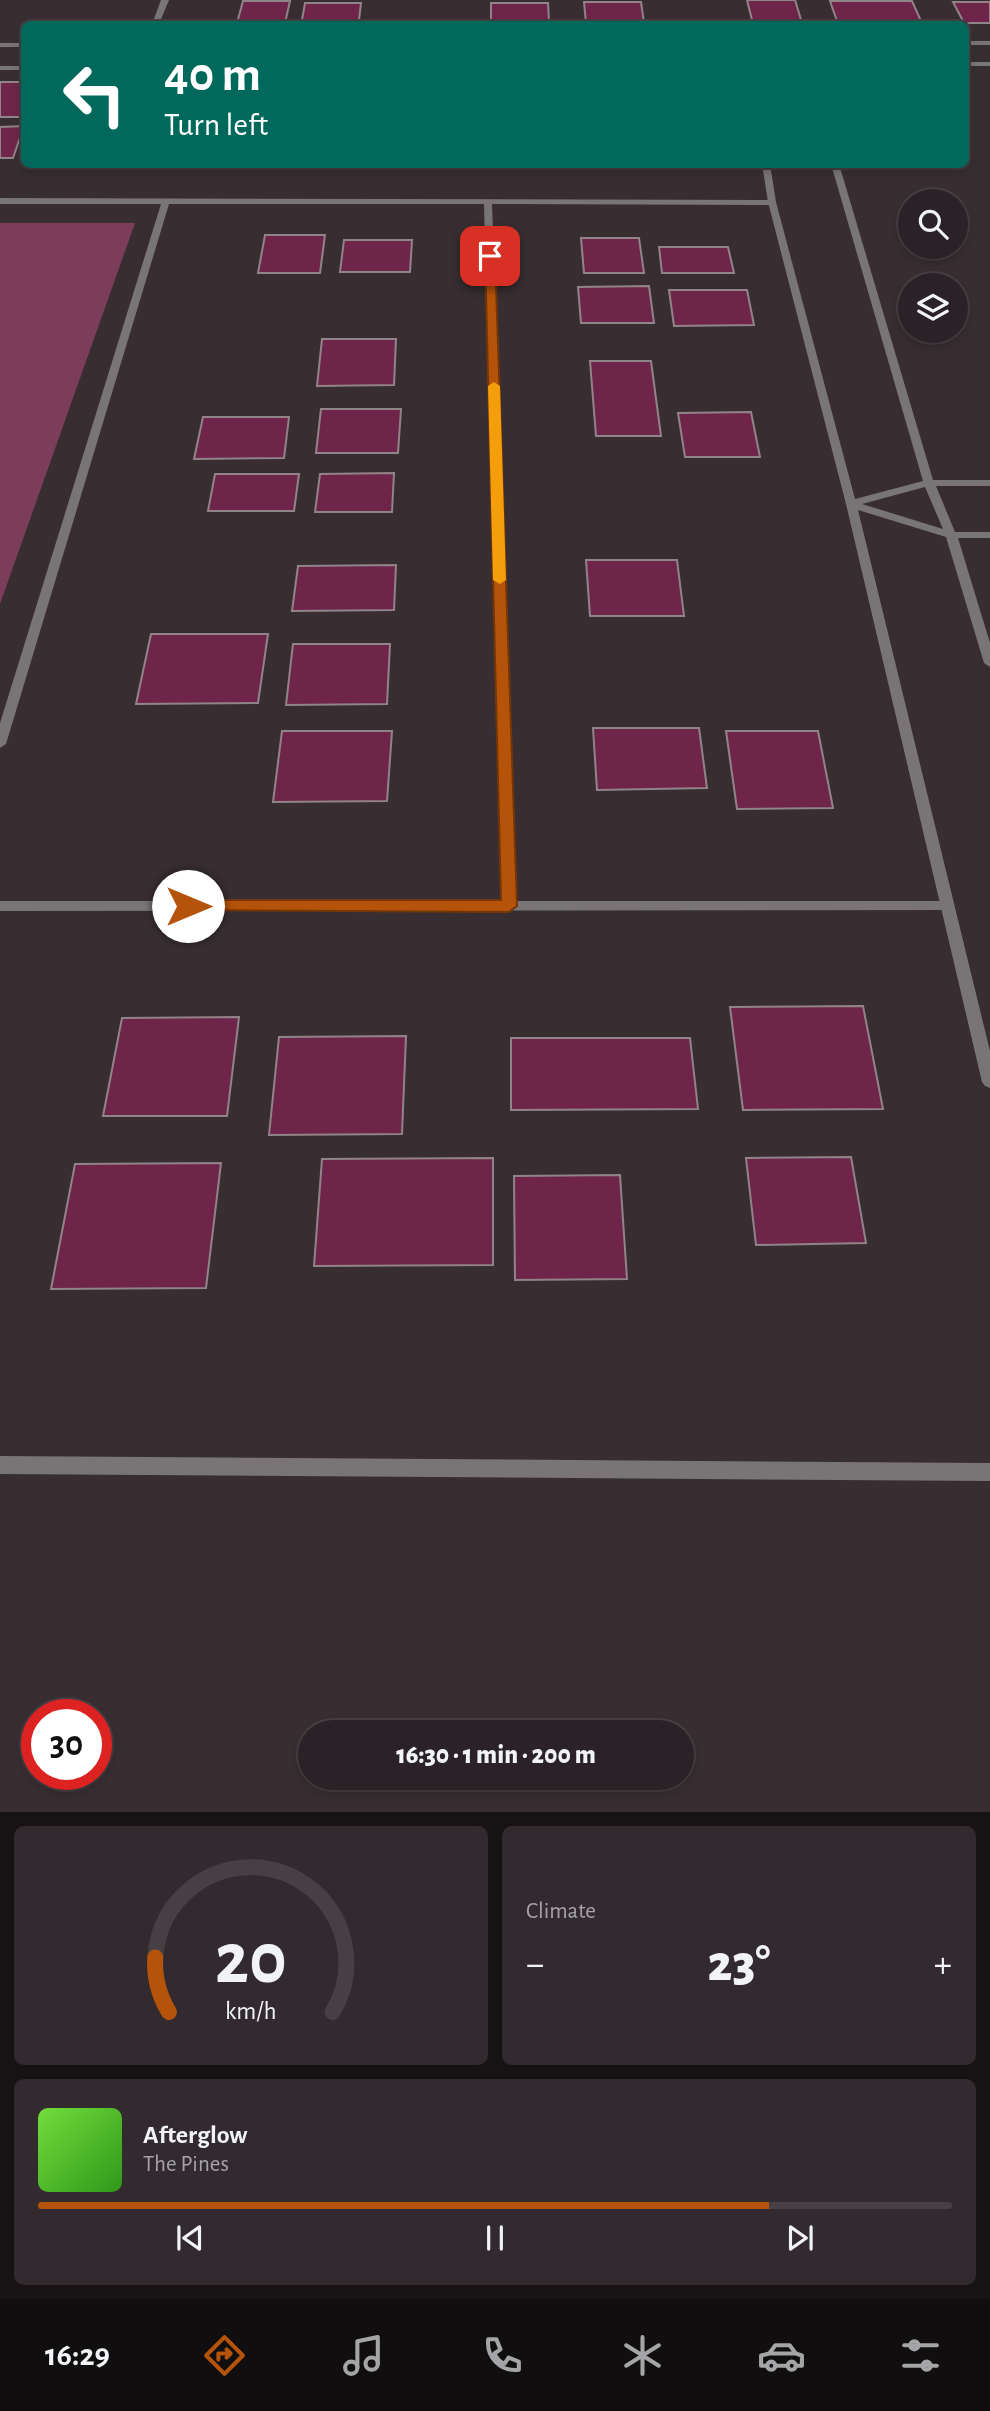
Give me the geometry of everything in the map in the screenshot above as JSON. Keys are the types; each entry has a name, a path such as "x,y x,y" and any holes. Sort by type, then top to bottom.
{"street":[{"path":"156,21 165,0"},
{"path":"969,43 990,43"},
{"path":"0,45 21,45"},
{"path":"969,64 990,64"},
{"path":"0,68 21,68"},
{"path":"767,168 772,202 851,504 990,1082"},
{"path":"836,168 929,483 951,535 990,663"},
{"path":"0,201 772,202"},
{"path":"0,744 166,201"},
{"path":"488,201 509,906"},
{"path":"851,504 929,483 990,483"},
{"path":"851,504 951,535 990,535"},
{"path":"0,906 946,906"},
{"path":"0,1465 990,1472"}],"shaded area":[{"path":"0,223 135,223 0,604"}],"building":[{"path":"747,0 795,0 801,21 752,21"},
{"path":"243,1 290,1 285,21 238,21"},
{"path":"830,1 912,1 921,21 837,21"},
{"path":"584,2 641,2 644,21 586,21"},
{"path":"953,2 990,2 990,23 963,21"},
{"path":"305,3 361,3 359,20 302,20"},
{"path":"491,3 548,3 549,21 491,21"},
{"path":"0,82 21,82 21,117 0,117"},
{"path":"21,126 13,158 0,158 0,127"},
{"path":"265,235 325,235 320,273 258,273"},
{"path":"581,238 639,238 644,273 584,273"},
{"path":"344,240 412,240 410,272 340,272"},
{"path":"659,247 728,247 734,273 662,273"},
{"path":"649,286 654,323 581,323 578,287"},
{"path":"669,290 747,290 754,325 674,326"},
{"path":"322,339 396,339 394,385 317,386"},
{"path":"590,361 651,361 661,436 596,436"},
{"path":"321,409 401,409 398,453 316,453"},
{"path":"751,412 760,457 685,457 678,413"},
{"path":"203,417 289,417 284,458 194,459"},
{"path":"394,473 392,512 315,512 320,474"},
{"path":"215,474 299,474 294,511 208,511"},
{"path":"586,560 677,560 684,616 590,616"},
{"path":"396,565 394,610 292,611 298,566"},
{"path":"151,634 268,634 258,703 136,704"},
{"path":"293,644 390,644 387,704 286,705"},
{"path":"593,728 699,728 707,788 597,790"},
{"path":"282,731 392,731 387,801 273,802"},
{"path":"726,731 818,731 833,808 737,809"},
{"path":"863,1006 883,1109 743,1110 730,1007"},
{"path":"239,1017 227,1116 103,1116 122,1018"},
{"path":"406,1036 402,1134 269,1135 279,1037"},
{"path":"511,1038 690,1038 698,1109 511,1110"},
{"path":"851,1157 866,1243 756,1245 746,1158"},
{"path":"493,1158 493,1265 314,1266 322,1159"},
{"path":"221,1163 206,1288 51,1289 75,1164"},
{"path":"620,1175 627,1279 515,1280 514,1176"}],"slow traffic":[{"path":"494,386 500,580"}],"route":[{"path":"188,906 509,906 490,256"}]}
